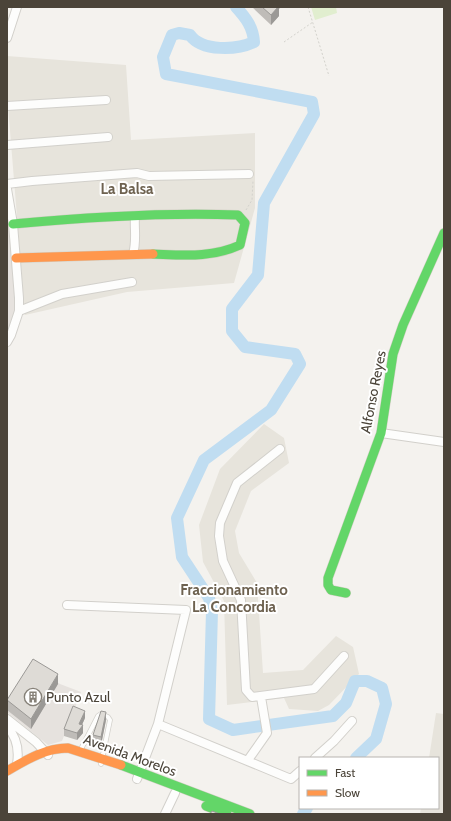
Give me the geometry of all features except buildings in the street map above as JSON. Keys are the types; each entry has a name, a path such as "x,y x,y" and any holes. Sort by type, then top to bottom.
{"street":[{"path":"7,38 17,7"},
{"path":"7,106 106,100"},
{"path":"7,145 108,137"},
{"path":"7,184 32,180 137,173 149,176 249,174"},
{"path":"7,189 16,258 19,311 11,335 7,342"},
{"path":"12,224 134,216 238,215 245,223 240,245 232,250 206,255 133,254 120,256 108,255 16,258"},
{"path":"133,254 136,243 134,216"},
{"name":"Alfonso Reyes","path":"346,593 331,590 328,585 328,578 381,433 393,354 403,325 444,233"},
{"path":"19,311 62,294 132,282"},
{"path":"381,433 444,442"},
{"path":"280,448 237,483 220,523 219,536 223,561 241,600 246,690 252,697 314,689 344,656"},
{"path":"67,605 186,610 158,724 139,775"},
{"path":"248,760 267,733 266,718 261,696"},
{"path":"7,719 47,754"},
{"path":"316,757 334,741 352,721"},
{"path":"158,724 291,779 299,772"},
{"path":"7,728 10,730 18,747 17,764"},
{"name":"Avenida Morelos","path":"7,771 17,764 47,754 79,753 199,796 210,807 250,814"},
{"name":"Avenida Morelos","path":"7,780 47,754"},
{"name":"Avenida Morelos","path":"139,775 175,794 227,814"},
{"path":"165,814 175,794"},
{"name":"Avenida Morelos","path":"175,794 199,796"}],"lane":[{"path":"79,753 98,716 101,714 108,717 110,720 102,761"}],"path":[{"path":"308,7 329,76"},
{"path":"284,42 313,22"},
{"path":"238,215 245,211 252,200 254,183 249,174"}],"shaded area":[{"path":"7,56 126,65 131,140 255,133 255,208 234,283 127,292 25,315 7,94"},
{"path":"7,212 17,307 7,334"},
{"path":"264,424 284,438 289,463 251,491 235,531 239,553 257,583 263,673 303,670 336,636 353,647 359,674 329,705 318,711 289,709 284,698 227,705 224,601 203,562 199,525 220,469"},
{"path":"33,667 60,684 81,692 62,741 48,745 7,712 7,707"},
{"path":"436,713 444,714 444,814 420,814 421,809 439,809 439,757 429,757"}],"green space":[{"path":"311,7 336,7 337,13 315,20"}],"waterway":[{"path":"236,7 248,23 254,42 239,47 220,48 211,47 195,41 190,35 179,33 172,35 163,57 166,74 312,102 314,114 264,203 258,275 232,309 232,331 245,347 295,354 300,364 271,410 204,460 177,518 182,557 209,598 212,611 209,719 233,730 333,716 346,703 355,681 367,681 382,688 386,704 376,739 357,757"},
{"path":"303,814 306,809"}],"traffic: fast":[{"path":"13,224 97,217 182,214 238,215 245,223 240,245 229,249 197,255 153,254"},
{"path":"346,593 331,590 328,585 328,578 381,433 393,354 403,325 444,233"},
{"path":"121,765 250,814"},
{"path":"206,806 227,814"}],"traffic: slow":[{"path":"16,258 153,254"},
{"path":"7,771 44,752 68,748 121,765"}],"place":[{"name":"Punto Azul","path":"33,697"}],"district":[{"name":"La Balsa","path":"127,189"},
{"name":"Fraccionamiento La Concordia","path":"234,598"}]}
